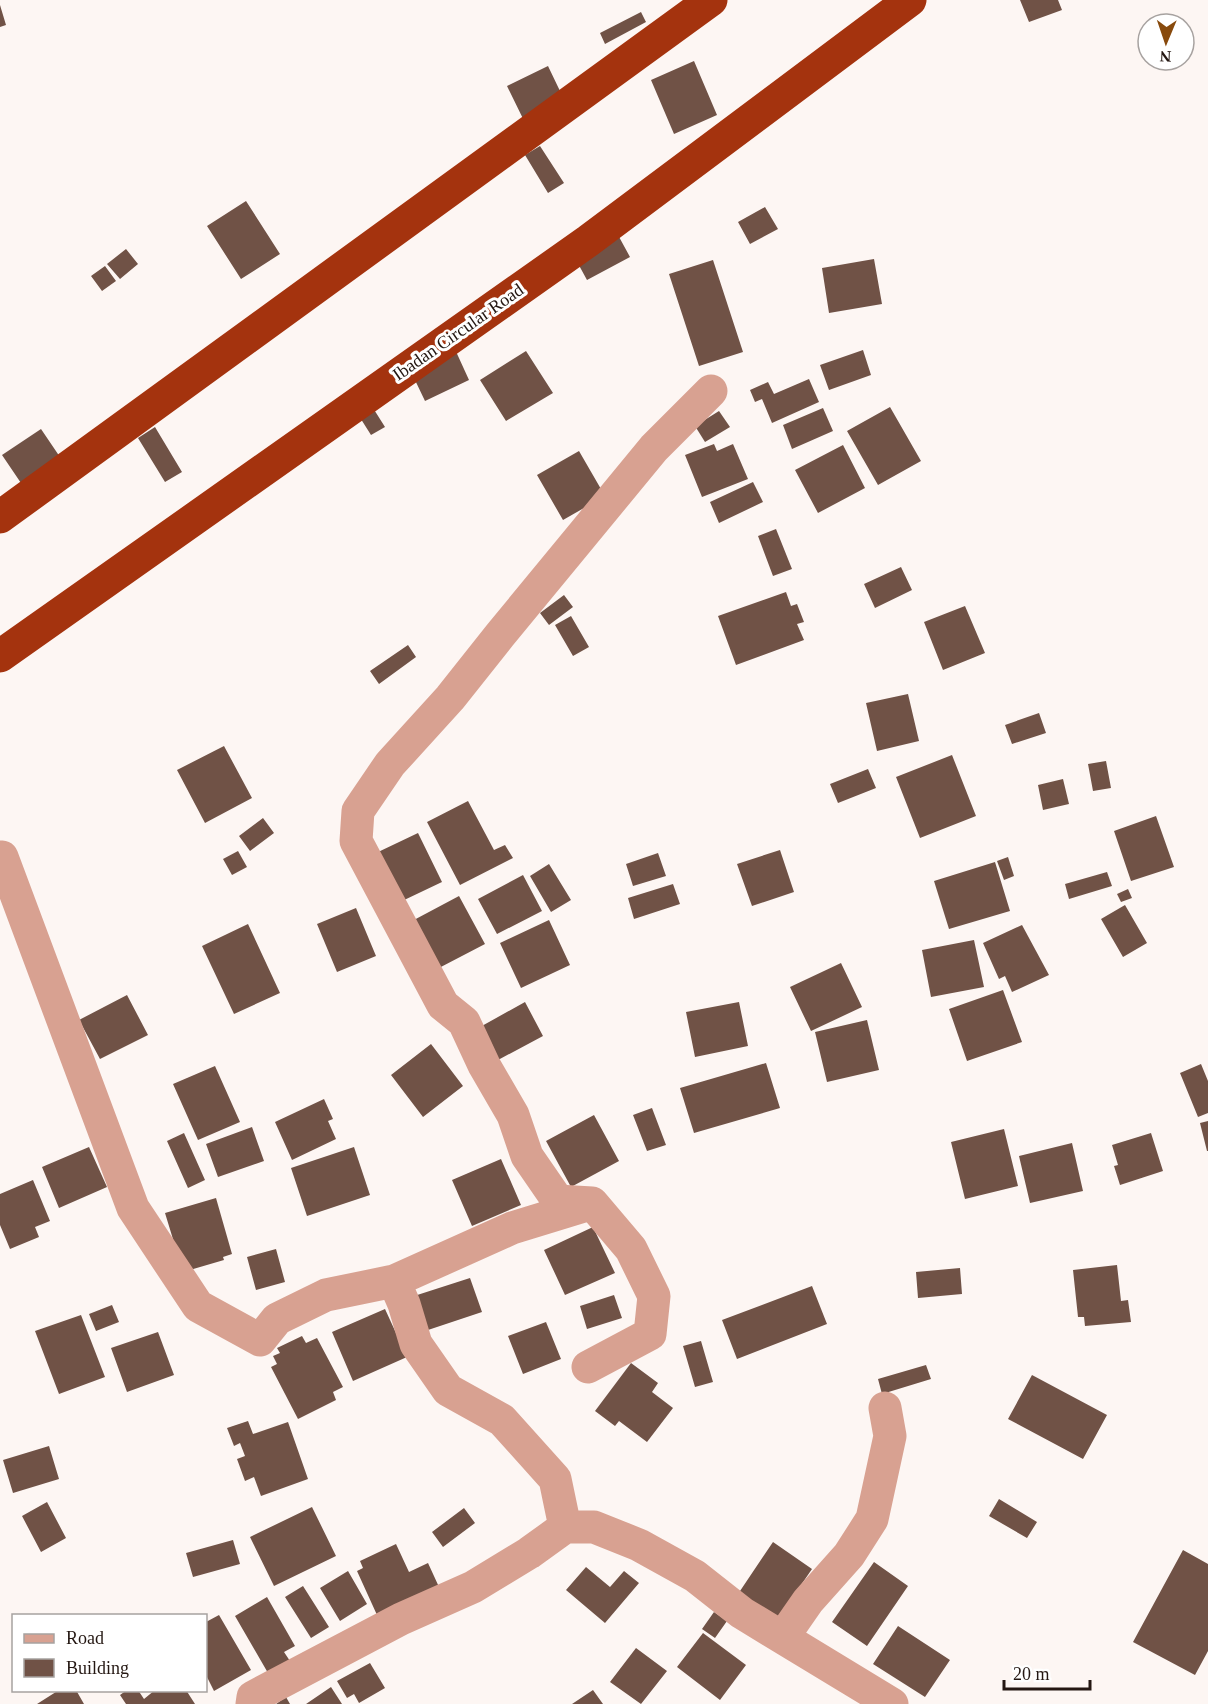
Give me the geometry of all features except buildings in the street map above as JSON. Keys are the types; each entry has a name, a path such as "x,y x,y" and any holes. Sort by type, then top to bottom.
{"highway":[{"path":"0,517 711,0"},
{"name":"Ibadan Circular Road","path":"0,656 588,241 910,0"}],"street":[{"path":"588,1367 651,1334 654,1296 631,1249 592,1203 558,1201 527,1156 513,1115 484,1065 464,1022 443,1005 356,841 358,810 390,765 450,698 654,448 711,391"},
{"path":"2,857 133,1208 198,1306 260,1340 277,1318 326,1296 394,1281 512,1228 592,1203"},
{"path":"394,1281 404,1304 416,1344 448,1390 502,1420 555,1479 565,1527"},
{"path":"783,1637 808,1601 849,1555 872,1519 890,1436 885,1408"},
{"path":"252,1704 253,1697 299,1672 401,1619 473,1587 529,1553 565,1527 594,1527 639,1545 695,1576 742,1613 892,1704"}]}
